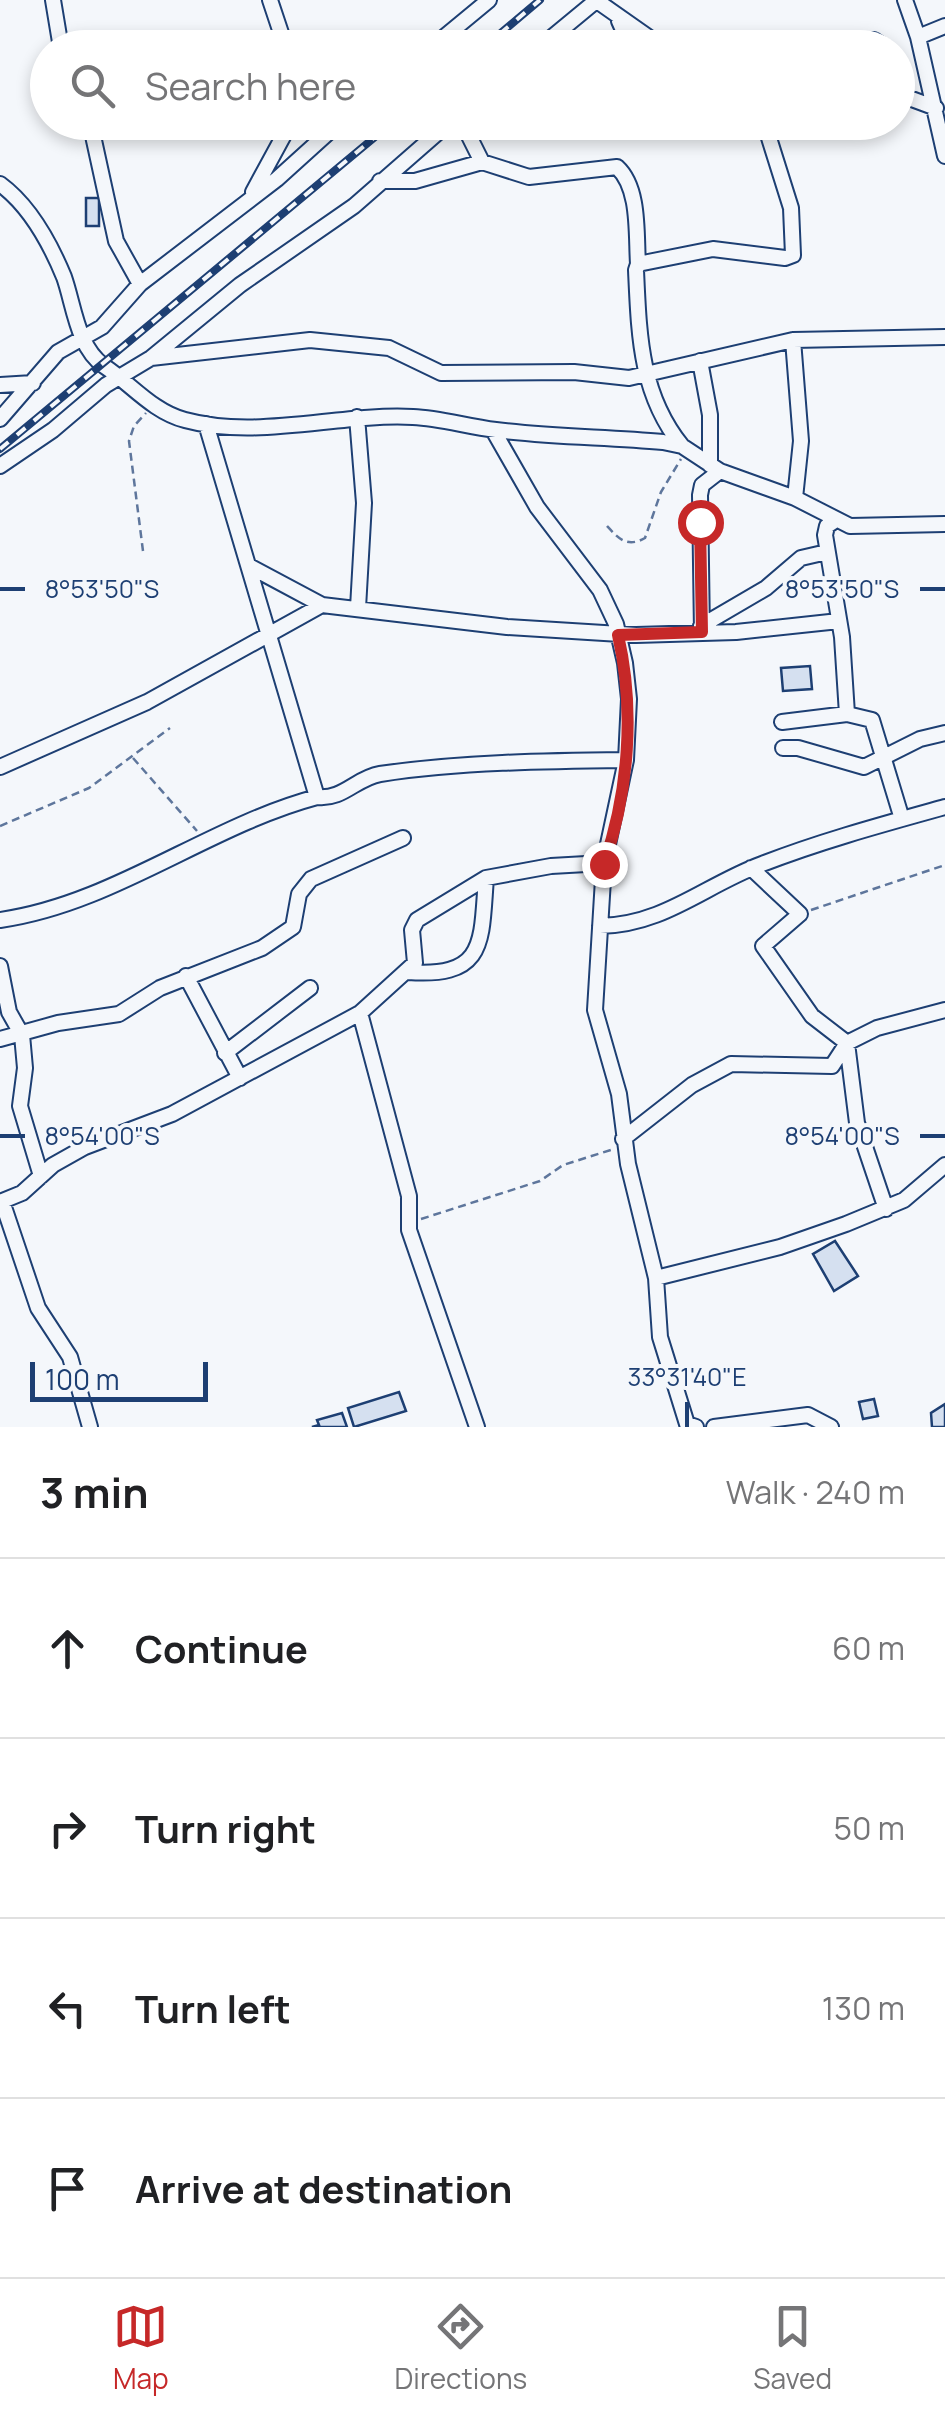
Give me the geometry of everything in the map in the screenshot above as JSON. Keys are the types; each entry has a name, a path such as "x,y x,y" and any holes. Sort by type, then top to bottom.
{"street":[{"path":"53,0 58,30"},
{"path":"270,0 280,30"},
{"path":"453,30 489,0"},
{"path":"561,30 597,0 637,30"},
{"path":"904,0 918,37 945,156"},
{"path":"618,17 623,30"},
{"path":"918,37 945,26"},
{"path":"915,100 936,108"},
{"path":"94,140 116,241 140,284"},
{"path":"250,199 281,140"},
{"path":"0,418 58,352 102,327 140,284 319,140"},
{"path":"0,466 53,430 122,374 151,358 240,285 354,206 429,140"},
{"path":"471,140 482,162"},
{"path":"638,264 713,249 785,258 792,255 792,208 770,140"},
{"path":"380,181 415,180 482,162 529,177 616,167 627,176 630,190 644,376 668,429 684,448 715,468 795,498 836,520 867,528 945,524"},
{"path":"0,184 26,209 52,251 83,336 102,364 122,374 154,405 173,416 206,424 274,426 357,417 414,417 493,430 684,448"},
{"path":"151,358 310,340 389,348 441,372 644,376 792,340 945,337"},
{"path":"792,340 802,441 795,498"},
{"path":"700,361 715,468 700,495 702,629"},
{"path":"0,384 33,383"},
{"path":"357,417 364,503 358,608"},
{"path":"206,424 318,797"},
{"path":"493,430 538,507 600,590 618,635 629,699 626,760 604,864 596,1010 619,1094 624,1142 656,1278 660,1338 690,1426"},
{"path":"836,520 826,526 826,552 839,621 847,714"},
{"path":"702,629 766,588 801,558 826,552"},
{"path":"248,566 322,605 618,635 839,621"},
{"path":"0,767 147,702 322,605"},
{"path":"782,722 847,714 872,720 902,819"},
{"path":"783,748 798,748 850,767 878,763 884,754 945,733"},
{"path":"0,920 84,897 205,839 318,797 339,796 366,777 417,769 626,760"},
{"path":"600,926 630,926 751,868 945,807"},
{"path":"0,1039 58,1022 119,1014 186,976 278,938 293,927 299,894 310,879 403,838"},
{"path":"90,1427 70,1357 38,1308 1,1202 22,1194 40,1176 85,1147 172,1114 360,1013 408,972 417,959 412,930 417,920 486,878 550,866 604,864"},
{"path":"751,868 800,914 763,946 812,1016 847,1043 857,1122 886,1209"},
{"path":"408,972 447,971 468,963 482,937 486,878"},
{"path":"0,966 8,1012 22,1035 25,1068 20,1106 40,1176"},
{"path":"186,976 240,1078"},
{"path":"224,1053 310,988"},
{"path":"624,1142 692,1085 731,1064 832,1066 847,1043 877,1028 945,1010"},
{"path":"360,1013 408,1196 408,1222 449,1354 477,1427"},
{"path":"656,1278 780,1247 886,1209 904,1200 945,1165"},
{"path":"714,1427 808,1415 831,1427"}],"path":[{"path":"143,551 129,441 134,426 154,405"},
{"path":"607,526 628,543 645,538 684,448"},
{"path":"0,826 74,796 133,758 170,728"},
{"path":"133,758 205,839"},
{"path":"800,914 945,866"},
{"path":"408,1222 530,1184 563,1165 624,1142"}],"building":[{"path":"86,198 99,198 99,226 86,226"},
{"path":"810,666 812,689 783,691 781,668"},
{"path":"835,1241 858,1276 834,1291 813,1254"},
{"path":"399,1392 406,1411 354,1427 348,1408"},
{"path":"874,1399 878,1416 863,1419 859,1402"},
{"path":"945,1404 945,1427 932,1427 931,1413"},
{"path":"342,1413 347,1427 312,1427 319,1425 317,1420"}],"railway":[{"path":"504,30 540,0"},
{"path":"0,449 371,140"}],"route":[{"path":"604,864 612,841 626,760 629,699 618,635 702,632 700,522"}]}
